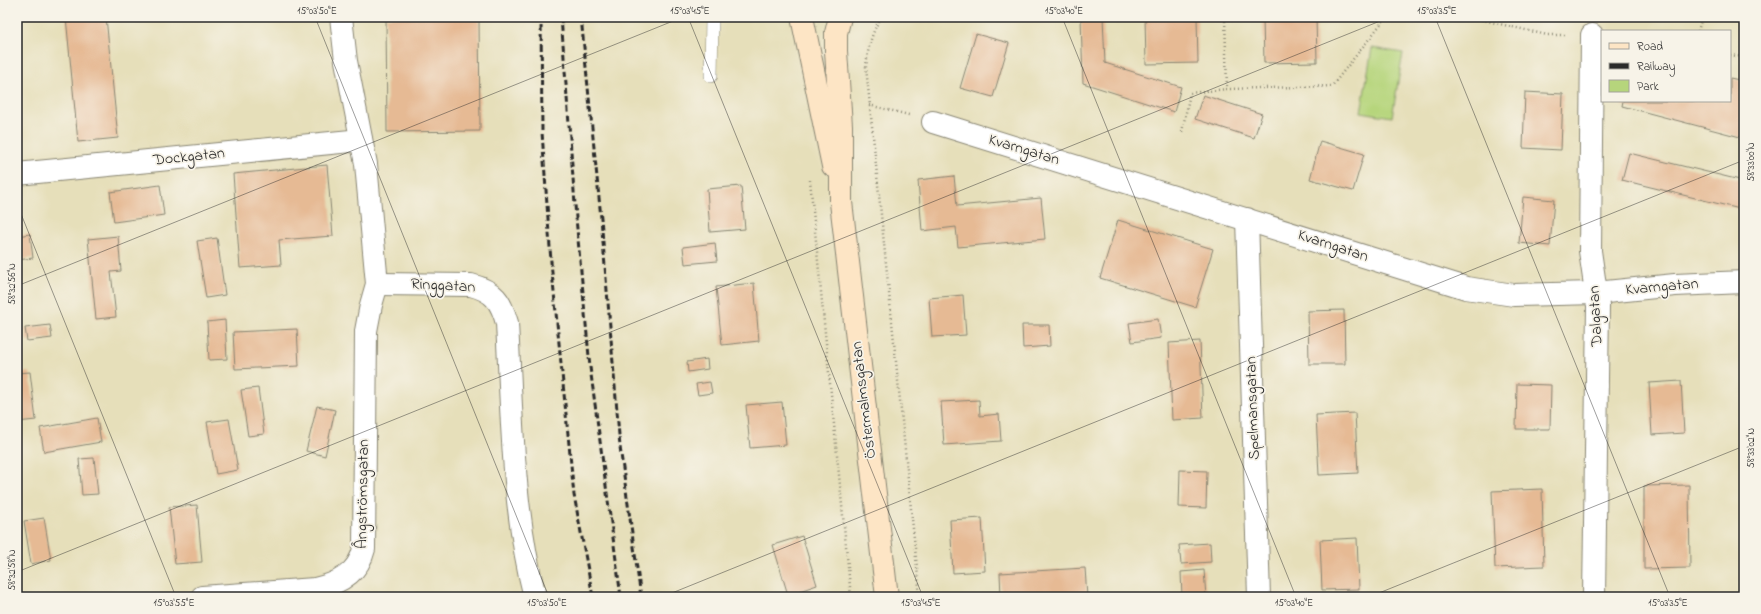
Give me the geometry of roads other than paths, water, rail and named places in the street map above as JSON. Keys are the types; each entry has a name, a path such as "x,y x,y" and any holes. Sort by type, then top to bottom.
{"main road":[{"name":"Östermalmsgatan","path":"802,17 841,202 887,597"},
{"name":"Östermalmsgatan","path":"840,17 836,33 836,50 842,126 841,202"}],"street":[{"path":"341,17 346,61 366,164 377,284"},
{"name":"Dalgatan","path":"1592,35 1590,251 1598,306 1594,597"},
{"name":"Kvarngatan","path":"933,122 1466,288 1514,295 1596,293 1675,285 1744,282"},
{"name":"Dockgatan","path":"17,174 361,140"},
{"name":"Spelmansgatan","path":"1247,219 1259,597"},
{"name":"Ångströmsgatan","path":"202,597 315,589 330,586 342,580 361,561 364,549 366,331 377,284"},
{"name":"Ringgatan","path":"377,284 471,285 484,289 494,296 503,308 507,323 515,471 523,534 534,597"}],"lane":[{"path":"711,76 712,17"}],"railway":[{"path":"541,17 542,132 551,262 574,495 593,597"},
{"path":"561,17 576,218 590,367 621,597"},
{"path":"581,17 601,218 620,447 641,597"}]}
